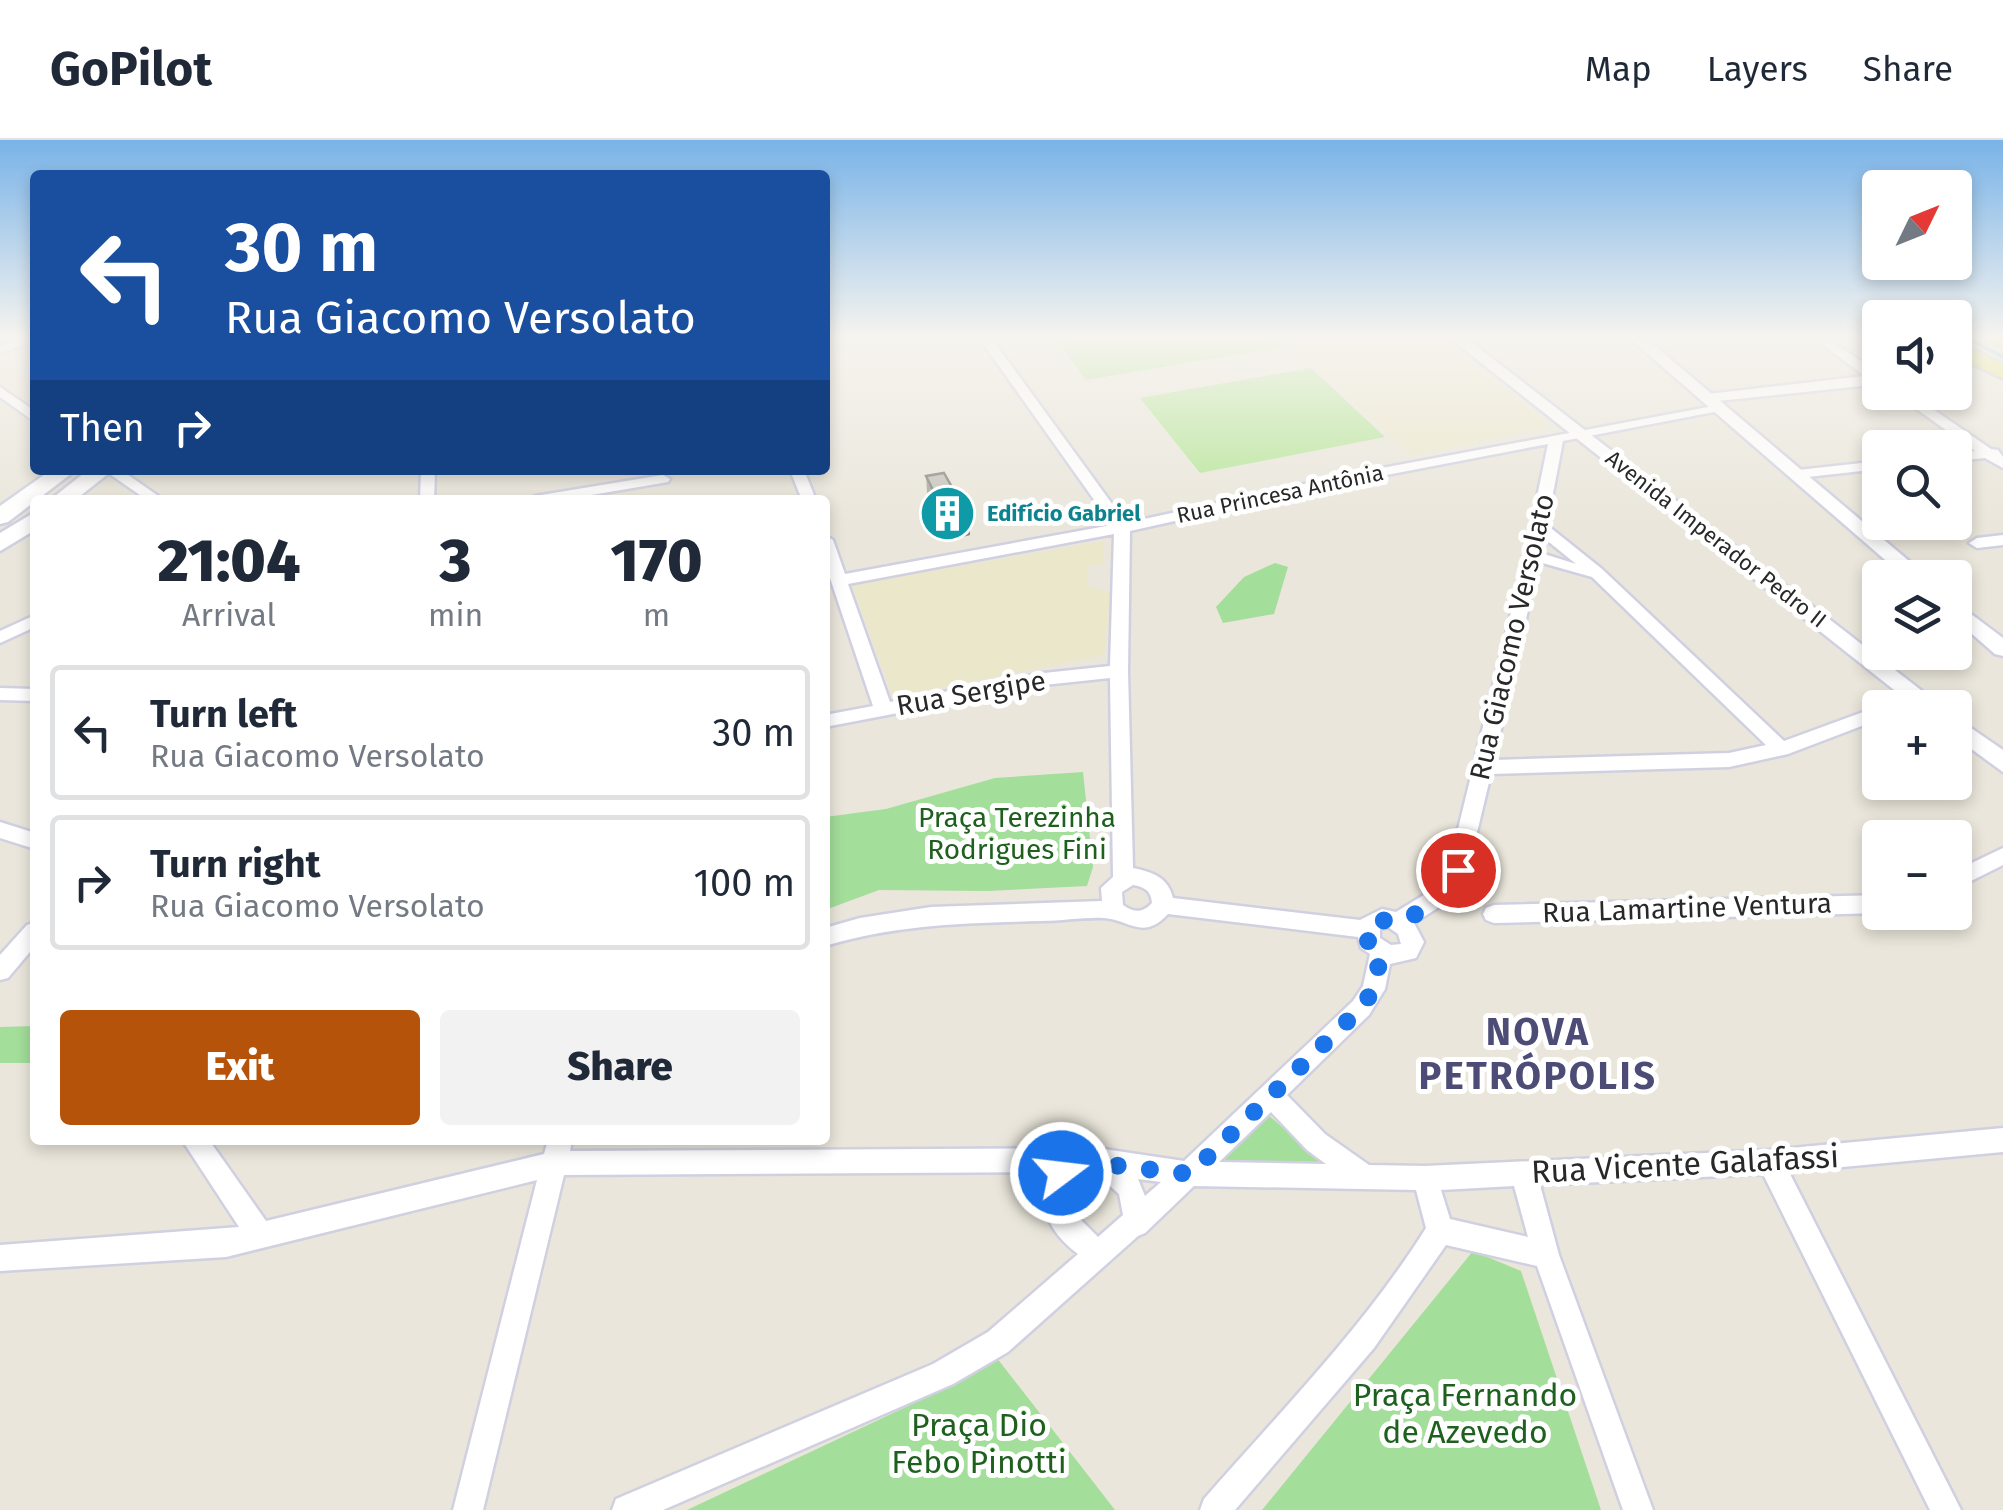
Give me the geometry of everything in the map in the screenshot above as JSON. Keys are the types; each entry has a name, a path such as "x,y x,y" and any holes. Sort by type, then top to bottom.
{"main road":[{"path":"31,495 58,475"},
{"path":"69,495 95,475"},
{"path":"0,518 30,496"},
{"path":"0,544 30,523"}],"street":[{"path":"1030,399 1122,528 1118,671 1123,878 1109,894 1113,908"},
{"name":"Avenida Imperador Pedro II","path":"1536,399 1911,690"},
{"path":"1708,399 1899,560"},
{"name":"Rua Princesa Antônia","path":"841,580 1122,528 1741,399"},
{"path":"1927,410 1995,453 2003,464"},
{"name":"Rua Giacomo Versolato","path":"1398,922 1434,900 1454,882 1534,556 1556,440"},
{"path":"1512,448 1531,452 1551,463"},
{"path":"1798,474 1862,467"},
{"path":"119,475 149,495"},
{"path":"560,495 662,475"},
{"path":"1539,526 1615,590 1781,749"},
{"path":"1978,543 2003,540"},
{"path":"830,552 883,708"},
{"path":"1534,556 1574,566 1615,590"},
{"path":"0,638 30,623"},
{"path":"1972,623 2003,649"},
{"name":"Rua Sergipe","path":"830,720 1044,679 1118,671"},
{"path":"0,694 30,695"},
{"path":"1480,767 1730,760 1781,749 1862,719"},
{"path":"1972,738 2003,763"},
{"path":"0,830 30,840"},
{"path":"1972,872 2003,856"},
{"path":"1123,878 1140,877 1156,884 1163,905"},
{"name":"Rua Lamartine Ventura","path":"1494,914 1862,904"},
{"path":"830,934 934,914 1062,914 1113,908 1136,920 1153,917 1163,905"},
{"path":"1163,905 1366,929 1382,918 1398,922 1409,931 1412,948 1402,955 1381,953 1368,942 1366,929"},
{"path":"0,971 30,937"},
{"path":"626,1510 944,1374 998,1342 1136,1224 1361,1008 1374,989 1381,953"},
{"path":"1272,1096 1316,1142 1366,1178"},
{"name":"Rua Vicente Galafassi","path":"1098,1160 1190,1174 1426,1178 1770,1162 2000,1144"},
{"path":"197,1145 261,1236"},
{"path":"0,1258 198,1247 261,1236 557,1152 1098,1160 1114,1168 1133,1190 1136,1224"},
{"path":"468,1510 557,1152"},
{"path":"1068,1160 1054,1194 1056,1212 1082,1242 1101,1254"},
{"path":"1770,1162 1946,1510"},
{"path":"1524,1174 1546,1256 1638,1510"},
{"path":"1215,1510 1375,1322 1424,1258 1440,1230 1426,1178"},
{"path":"1440,1230 1546,1256"}],"shaded area":[{"path":"1350,399 1516,399 1546,422 1547,427 1412,456"},
{"path":"1104,541 1104,563 1087,567 1088,586 1110,593 1104,655 893,697 852,585"}],"green space":[{"path":"1141,399 1344,399 1385,437 1200,473"},
{"path":"1275,563 1288,567 1274,614 1223,623 1216,607 1244,577"},
{"name":"Praça Terezinha Rodrigues Fini","path":"1083,772 1093,867 1087,886 988,891 879,890 830,908 830,816 886,809 995,778"},
{"path":"30,1026 30,1063 0,1063 0,1027"},
{"path":"1267,1114 1336,1173 1213,1165"},
{"name":"Praça Fernando de Azevedo","path":"1473,1251 1521,1271 1601,1510 1262,1510"},
{"name":"Praça Dio Febo Pinotti","path":"993,1353 1115,1510 687,1510 940,1391"}],"building":[{"path":"944,473 970,519 950,524 926,476"}],"place":[{"name":"Edifício Gabriel","path":"948,513"}],"district":[{"name":"NOVA PETRÓPOLIS","path":"1538,1054"}],"route":[{"path":"1061,1173 1068,1160 1098,1160 1190,1174 1361,1008 1374,989 1381,953 1368,942 1369,924 1382,918 1398,922 1415,913 1448,891 1458,870"}]}
